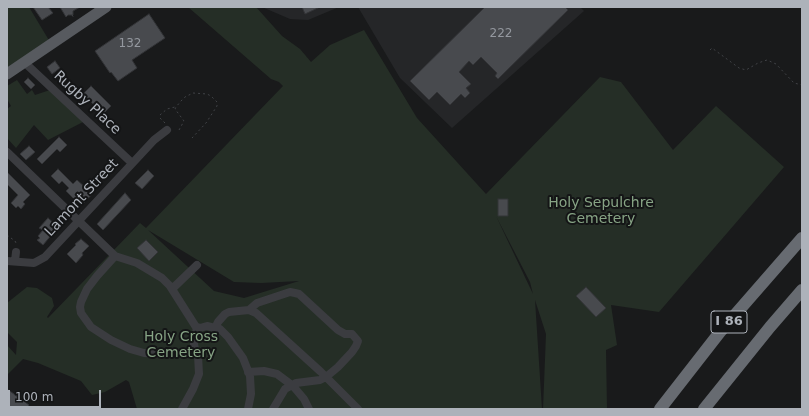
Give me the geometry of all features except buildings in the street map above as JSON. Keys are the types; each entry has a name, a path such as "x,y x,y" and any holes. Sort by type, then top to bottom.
{"highway":[{"name":"I 86","path":"660,409 720,332 802,238"},
{"name":"I 86","path":"704,409 802,290"}],"main road":[{"path":"7,74 106,7"},
{"path":"90,18 94,19 114,7"}],"street":[{"name":"Rugby Place","path":"24,62 132,162"},
{"name":"Lamont Street","path":"11,261 34,263 46,257 132,162 167,127"},
{"path":"7,152 113,255 137,263 162,278 172,289 197,327"},
{"path":"11,261 16,252"},
{"path":"113,255 96,276 81,302 81,313 91,327 111,340 130,349 144,353 161,354 196,352"},
{"path":"172,289 197,265"},
{"path":"215,328 218,322 225,314 229,312 248,310 261,302 290,292 295,292 338,330 354,336 358,341 356,346 338,367 326,377 320,380 303,381 292,385 283,392 274,409"},
{"path":"248,310 256,313 326,377 358,409"},
{"path":"197,327 207,326 220,329 228,336 243,358 248,372 251,394 248,409"},
{"path":"182,409 199,374 198,355 194,344 197,327"},
{"path":"248,372 264,371 277,374 292,385 304,399 309,409"}],"path":[{"path":"72,15 75,21"},
{"path":"710,50 712,48 739,68 746,70 767,60 776,64 794,83 802,85"},
{"path":"167,127 160,118 160,115 167,109 176,107 184,98 193,93 207,94 213,97 217,102 216,109 192,138"},
{"path":"176,107 175,110 184,121 179,130"},
{"path":"7,235 15,241 16,252"}],"shaded area":[{"path":"262,7 339,7 308,20 290,19"},
{"path":"358,7 580,7 584,11 452,128 400,78"}],"green space":[{"path":"7,7 29,7 50,42 7,70"},
{"path":"188,7 256,7 282,36 300,49 311,62 330,45 364,30 417,118 486,194 600,77 621,82 673,150 716,106 784,167 659,312 611,305 617,345 606,350 607,409 543,409 546,334 535,300 542,409 137,409 129,382 126,380 105,392 92,395 81,381 38,363 23,359 7,375 7,345 16,355 17,342 7,332 7,303 27,287 37,288 52,298 54,306 47,317 48,318 140,223 146,228 283,86 279,82 271,79","holes":["496,216 530,282 533,294","148,230 234,282 261,283 299,281 244,298 214,291"]},
{"path":"17,80 27,94 32,90 35,95 50,90 83,122 48,140 34,125 16,148 7,138 7,109 11,106 7,99 7,86"}],"park label":[{"name":"Holy Sepulchre Cemetery","path":"601,212"},
{"name":"Holy Cross Cemetery","path":"181,346"}]}
